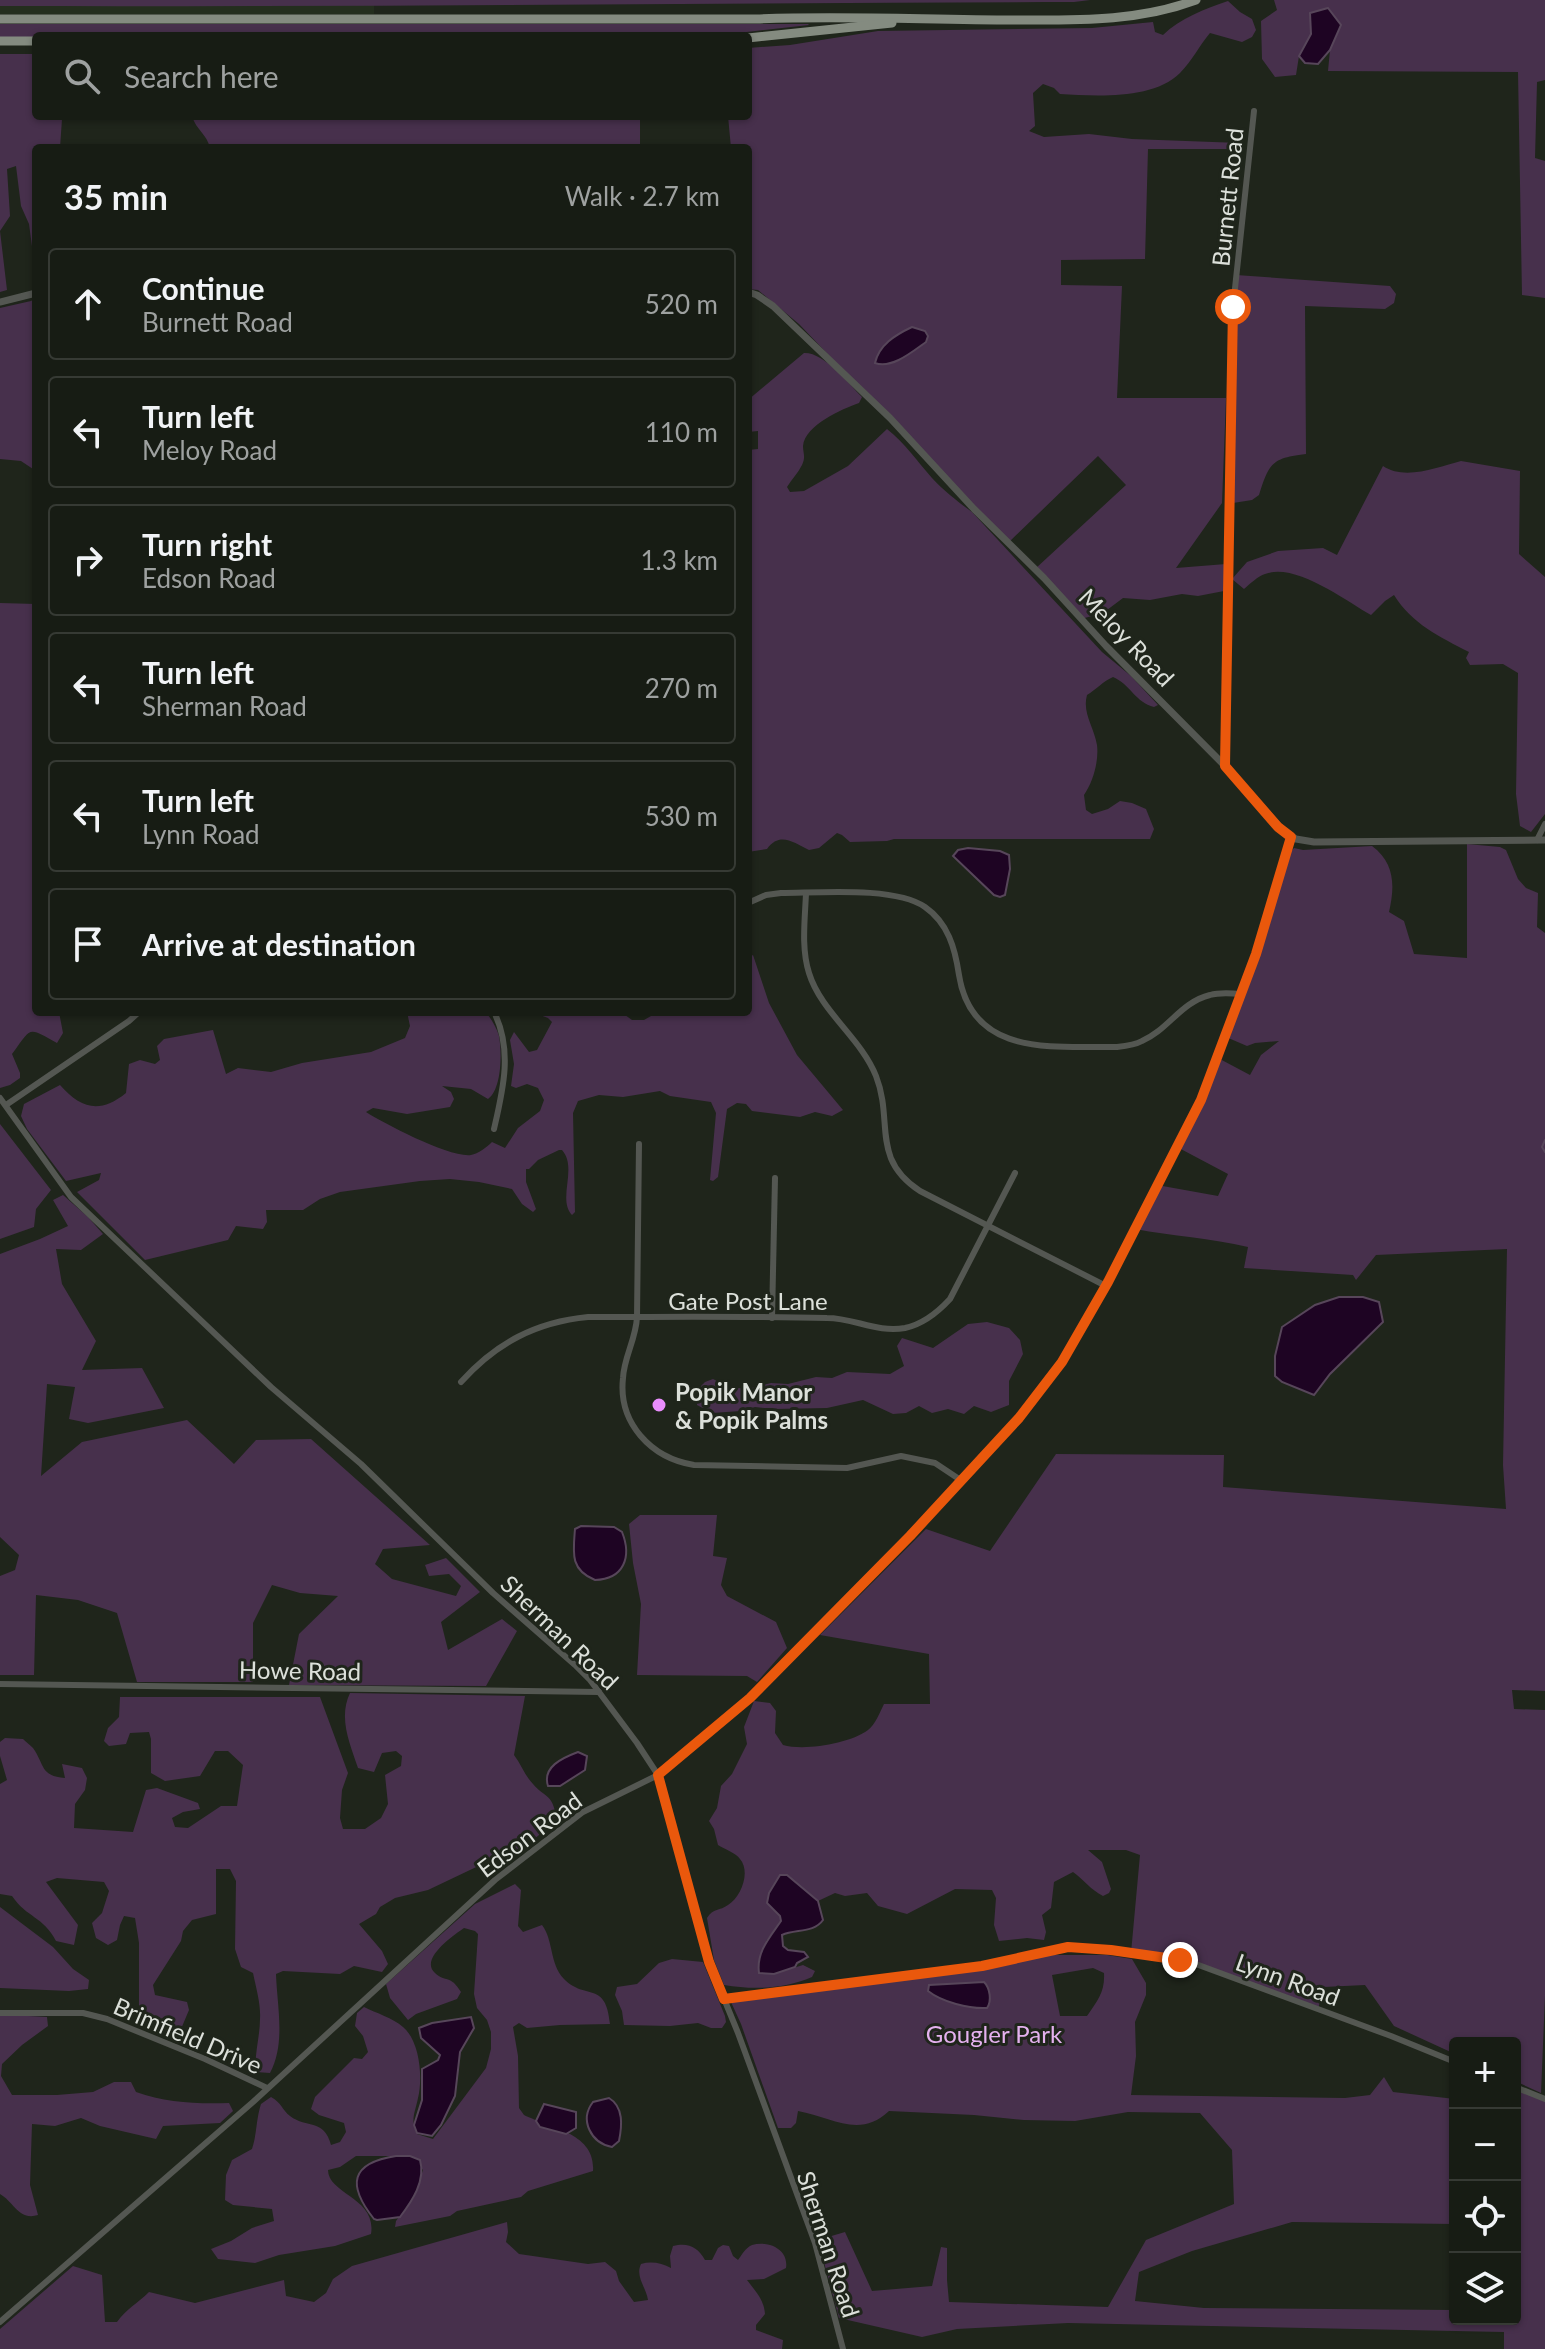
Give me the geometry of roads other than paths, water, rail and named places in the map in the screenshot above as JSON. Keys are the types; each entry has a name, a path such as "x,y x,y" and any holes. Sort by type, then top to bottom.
{"main road":[{"path":"0,19 876,17 1103,20 1157,12 1196,0"},
{"path":"752,38 936,20"},
{"path":"0,41 32,41"}],"street":[{"name":"Burnett Road","path":"1225,766 1233,307 1254,111"},
{"name":"Meloy Road","path":"752,293 773,306 890,418 974,509 1225,766 1278,827 1291,837"},
{"path":"0,302 32,294"},
{"path":"1291,837 1332,842 1541,840 1545,824"},
{"name":"Edson Road","path":"0,2322 196,2152 495,1880 583,1812 658,1775 750,1698 962,1481 1019,1418 1077,1338 1201,1100 1268,917 1291,837"},
{"path":"806,893 805,947 809,974 818,993 874,1070 881,1094 886,1144 891,1160 904,1178 920,1191 1106,1286"},
{"path":"752,901 766,895 883,894 922,905 944,926 951,938 963,991 974,1014 997,1034 1023,1045 1129,1045 1153,1035 1198,999 1212,994 1241,994"},
{"path":"6,1105 135,1016"},
{"path":"494,1129 504,1088 506,1055 496,1016"},
{"name":"Sherman Road","path":"0,1098 71,1197 271,1387 361,1464 493,1593 575,1665 620,1718 658,1775 709,1962 815,2243 843,2349"},
{"path":"639,1144 637,1317 633,1346 623,1377 623,1399 637,1434 678,1463 847,1468 889,1458 911,1457 935,1463 962,1481"},
{"name":"Gate Post Lane","path":"461,1382 502,1344 549,1323 588,1317 841,1319 890,1329 923,1322 950,1299 1015,1173"},
{"path":"772,1318 775,1178"},
{"name":"Howe Road","path":"0,1684 599,1692"},
{"name":"Lynn Road","path":"724,1999 982,1966 1055,1949 1079,1947 1193,1963 1449,2060"},
{"name":"Brimfield Drive","path":"0,2013 83,2013 107,2019 267,2088"},
{"path":"1521,2089 1545,2099"}],"waterway":[{"path":"1545,1140 1542,1147 1545,1152"}],"place":[{"name":"Popik Manor & Popik Palms","path":"659,1405"}],"park label":[{"name":"Gougler Park","path":"994,2033"}]}
